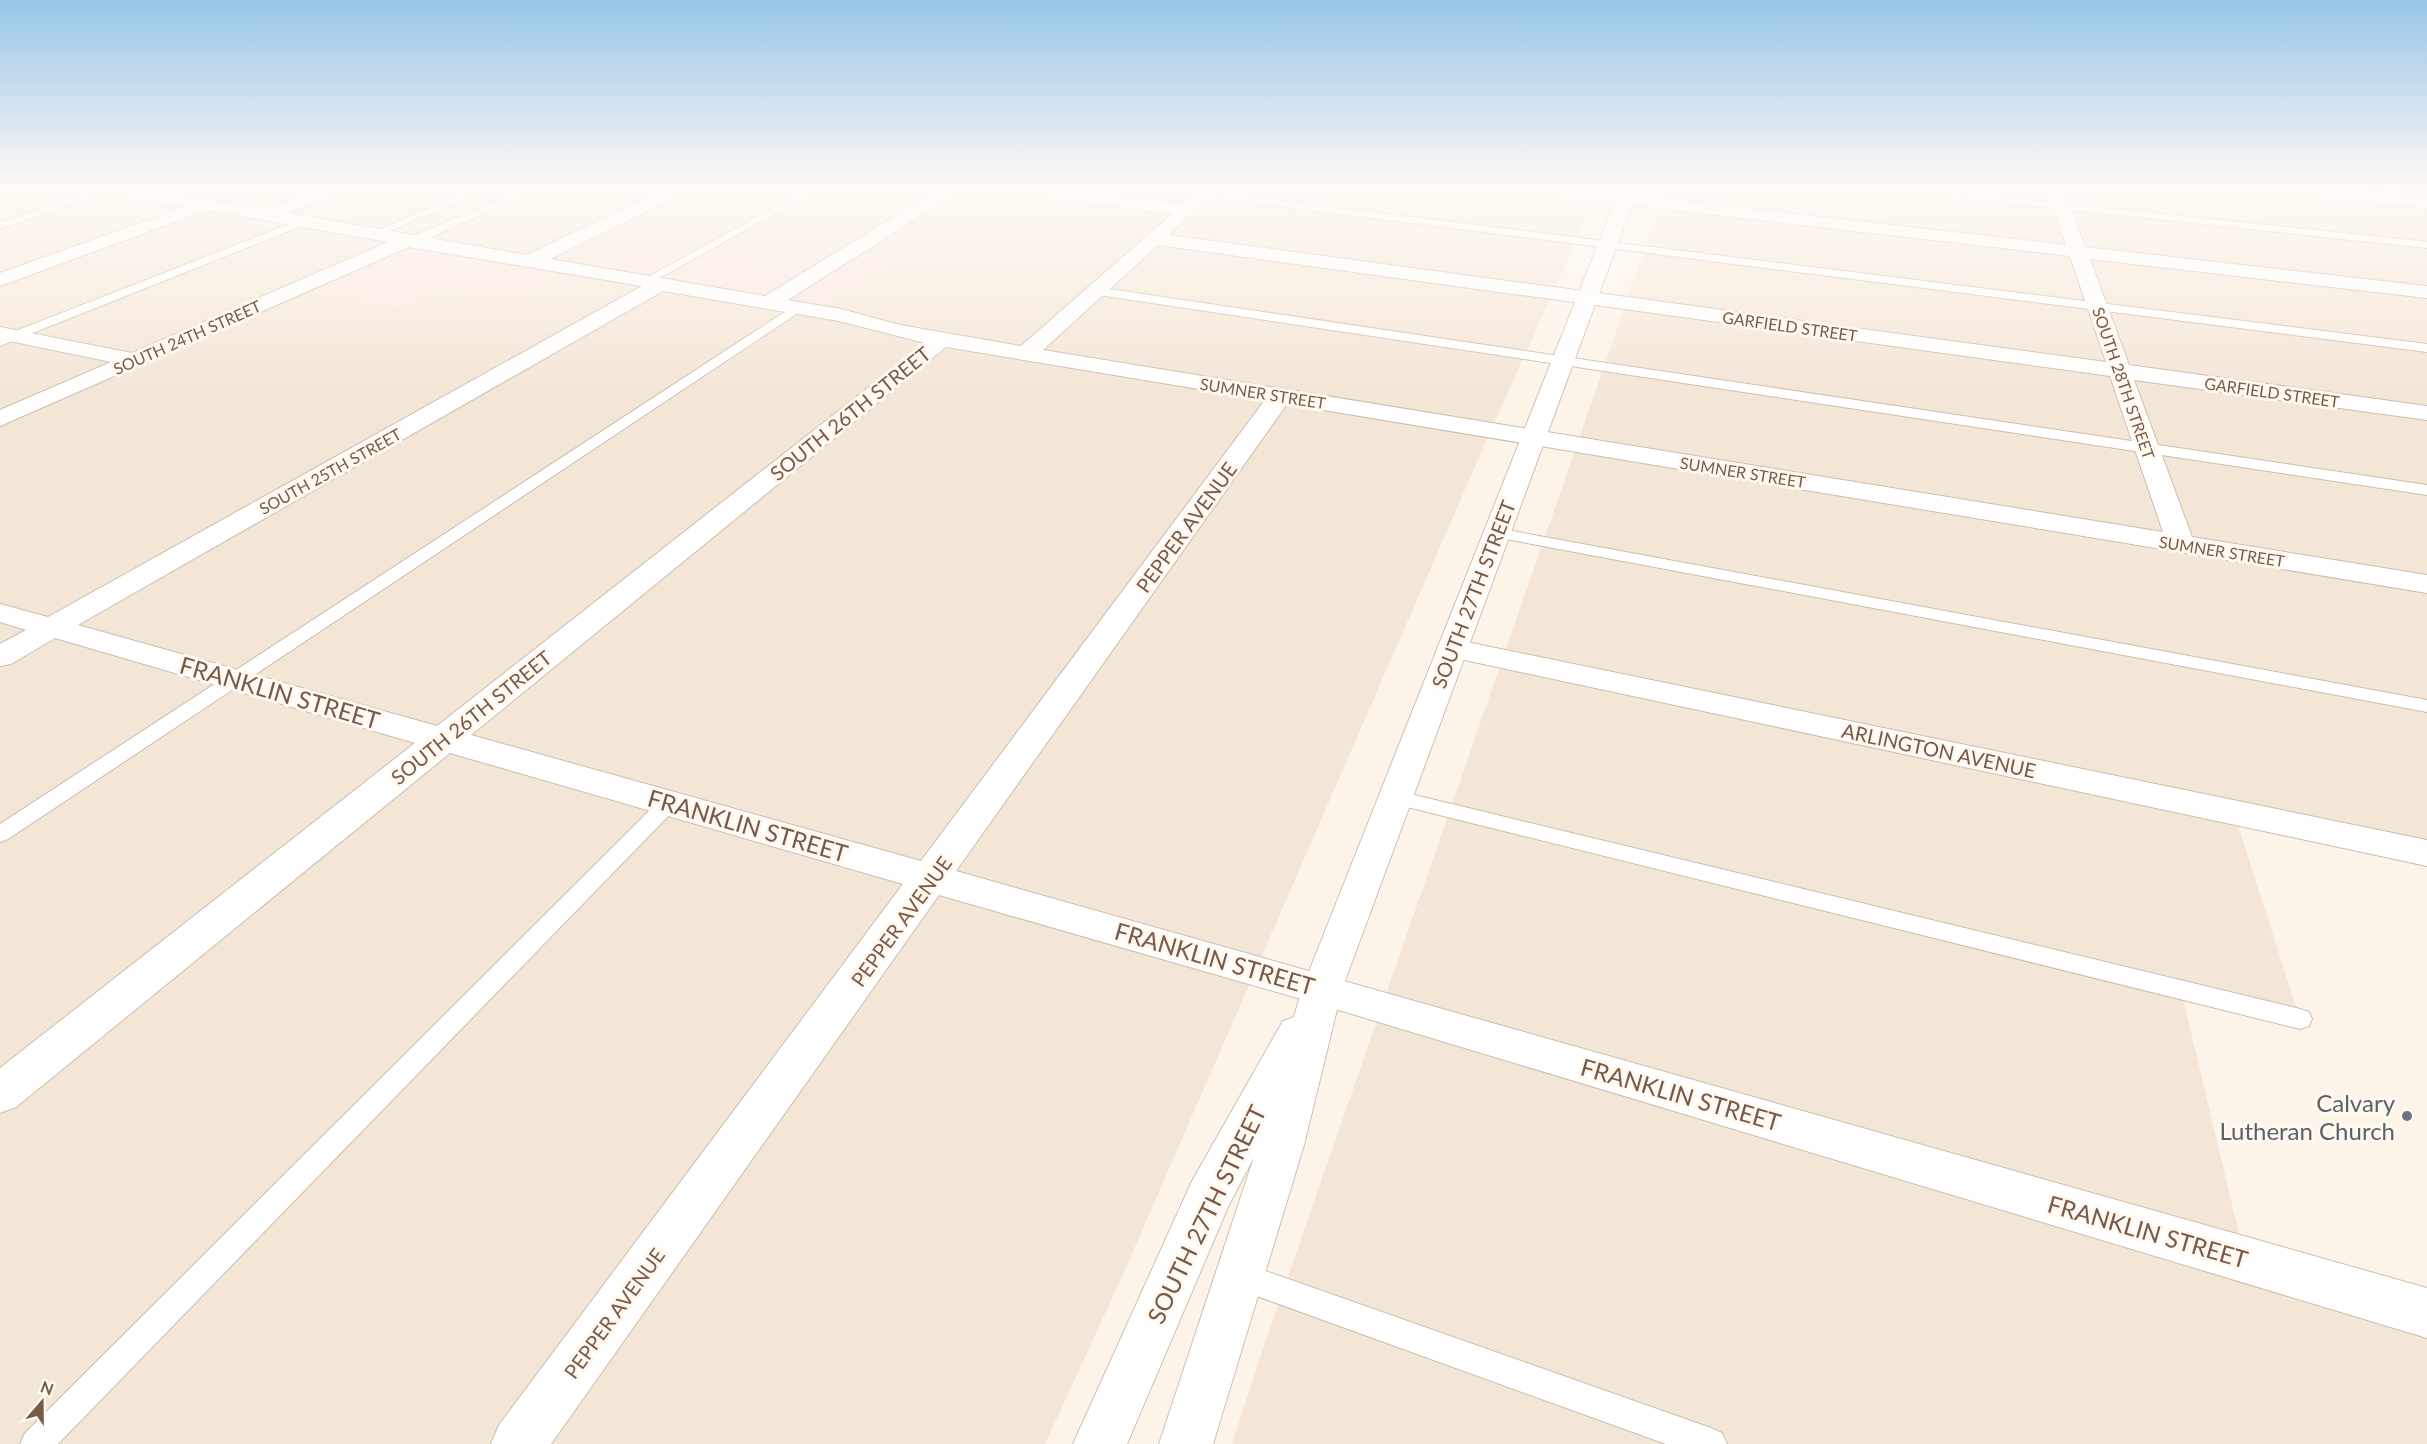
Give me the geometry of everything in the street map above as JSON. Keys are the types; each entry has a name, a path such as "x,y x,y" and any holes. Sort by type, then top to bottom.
{"street":[{"path":"0,280 68,255"},
{"name":"SOUTH 24TH STREET","path":"0,419 373,255"},
{"name":"SUMNER STREET","path":"495,255 841,315 897,331 942,340 2426,585"},
{"path":"530,261 542,255"},
{"path":"769,303 845,255"},
{"path":"1026,354 1136,255"},
{"name":"GARFIELD STREET","path":"1274,255 2427,413"},
{"name":"SOUTH 27TH STREET","path":"1186,1444 1281,1145 1322,989 1604,255"},
{"name":"SOUTH 28TH STREET","path":"2079,255 2181,544"},
{"path":"2108,255 2427,291"},
{"name":"SOUTH 25TH STREET","path":"0,657 653,282"},
{"path":"5,337 134,360"},
{"name":"SOUTH 26TH STREET","path":"0,1094 942,340"},
{"name":"PEPPER AVENUE","path":"518,1444 1281,396"},
{"name":"FRANKLIN STREET","path":"0,613 1322,989 2427,1313"},
{"name":"ARLINGTON AVENUE","path":"1452,648 2427,853"},
{"name":"SOUTH 27TH STREET","path":"1100,1444 1209,1196 1322,989"}],"lane":[{"path":"5,337 216,255"},
{"path":"653,282 699,255"},
{"path":"1685,255 2427,348"},
{"path":"1096,291 2427,490"},
{"path":"0,834 797,308"},
{"path":"1496,533 2427,706"},
{"path":"1394,797 2300,1019"},
{"path":"36,1444 670,802"},
{"path":"1240,1276 1711,1444"}],"shaded area":[{"path":"0,255 719,255 813,311 864,276 826,267 753,255 1570,255 1491,430 1121,1279 1045,1444 0,1444","holes":["569,268 506,300 443,289"]},
{"path":"374,255 497,255 570,267 506,301 443,289 403,309 297,289"},
{"path":"613,255 753,255 826,267 845,255 879,255 902,259 874,277 864,276 813,311 585,270"},
{"path":"1643,255 2427,255 2427,853 2234,813 2300,1019 2181,990 2245,1259 2427,1313 2427,1444 1232,1444 1261,1354"}],"place":[{"name":"Calvary Lutheran Church","path":"2407,1116"}]}
